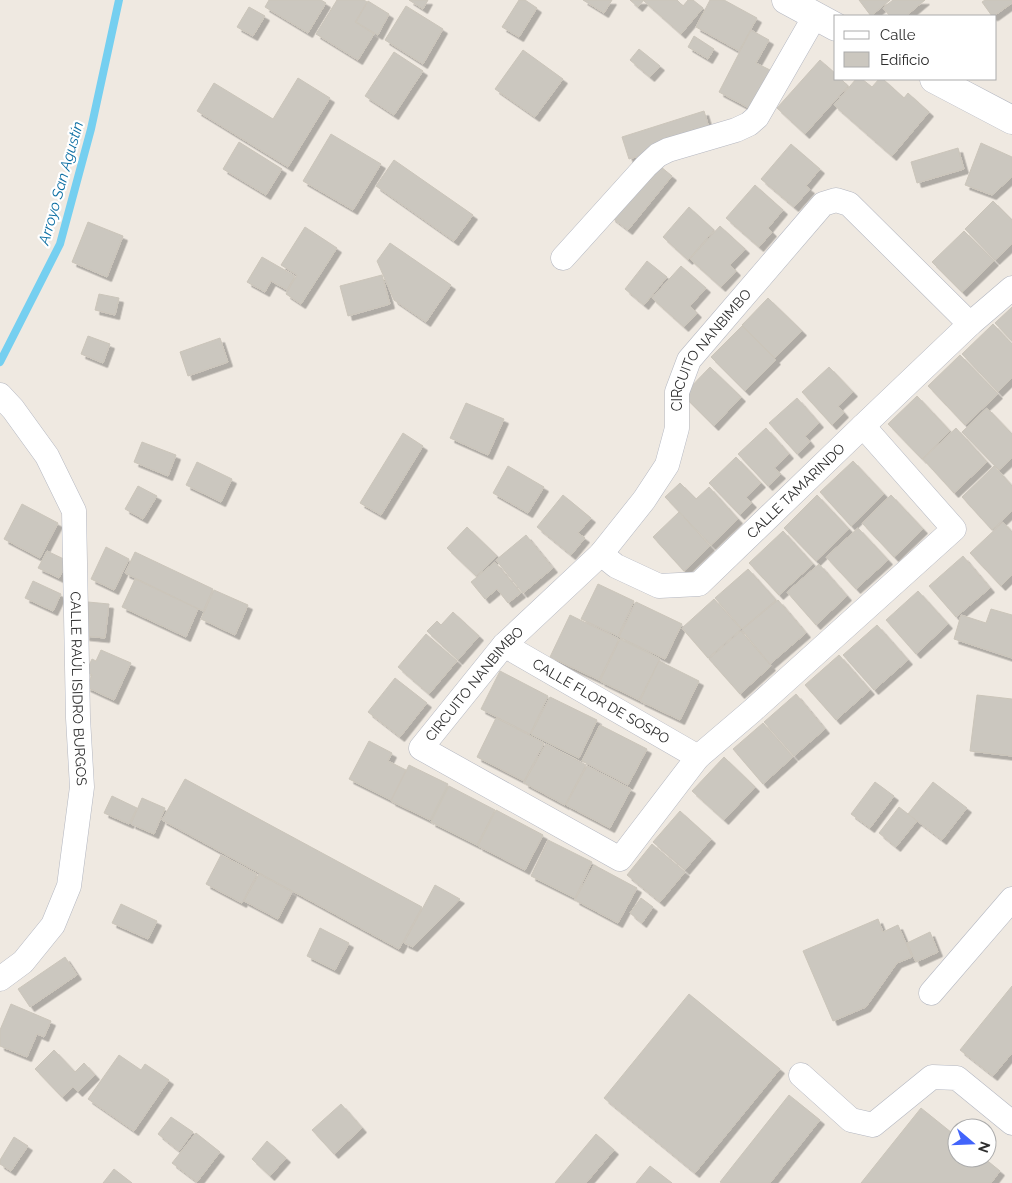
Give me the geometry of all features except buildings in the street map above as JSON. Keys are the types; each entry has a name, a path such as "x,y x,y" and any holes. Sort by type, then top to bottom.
{"main road":[{"path":"786,0 825,21"},
{"path":"936,80 1012,120"}],"street":[{"path":"563,258 658,155 668,150 736,130 749,124 825,21"},
{"name":"CIRCUITO NANBIMBO","path":"863,426 954,530 698,757 620,859 421,748 504,645 601,554 644,500 667,465 677,428 678,392 689,360 823,204 836,200 849,204 970,324"},
{"path":"970,324 1012,288"},
{"name":"CALLE TAMARINDO","path":"601,554 616,566 659,586 699,584 970,324"},
{"name":"CALLE RAÚL ISIDRO BURGOS","path":"0,979 23,962 53,925 69,886 82,787 78,718 74,511 47,456 6,402"},
{"name":"CALLE FLOR DE SOSPO","path":"504,645 698,757"},
{"path":"931,993 1012,898"},
{"path":"801,1075 851,1120 873,1125 932,1077 958,1078 1012,1123"}],"waterway":[{"name":"Arroyo San Agustín","path":"0,362 60,244 91,129 119,0"}]}
